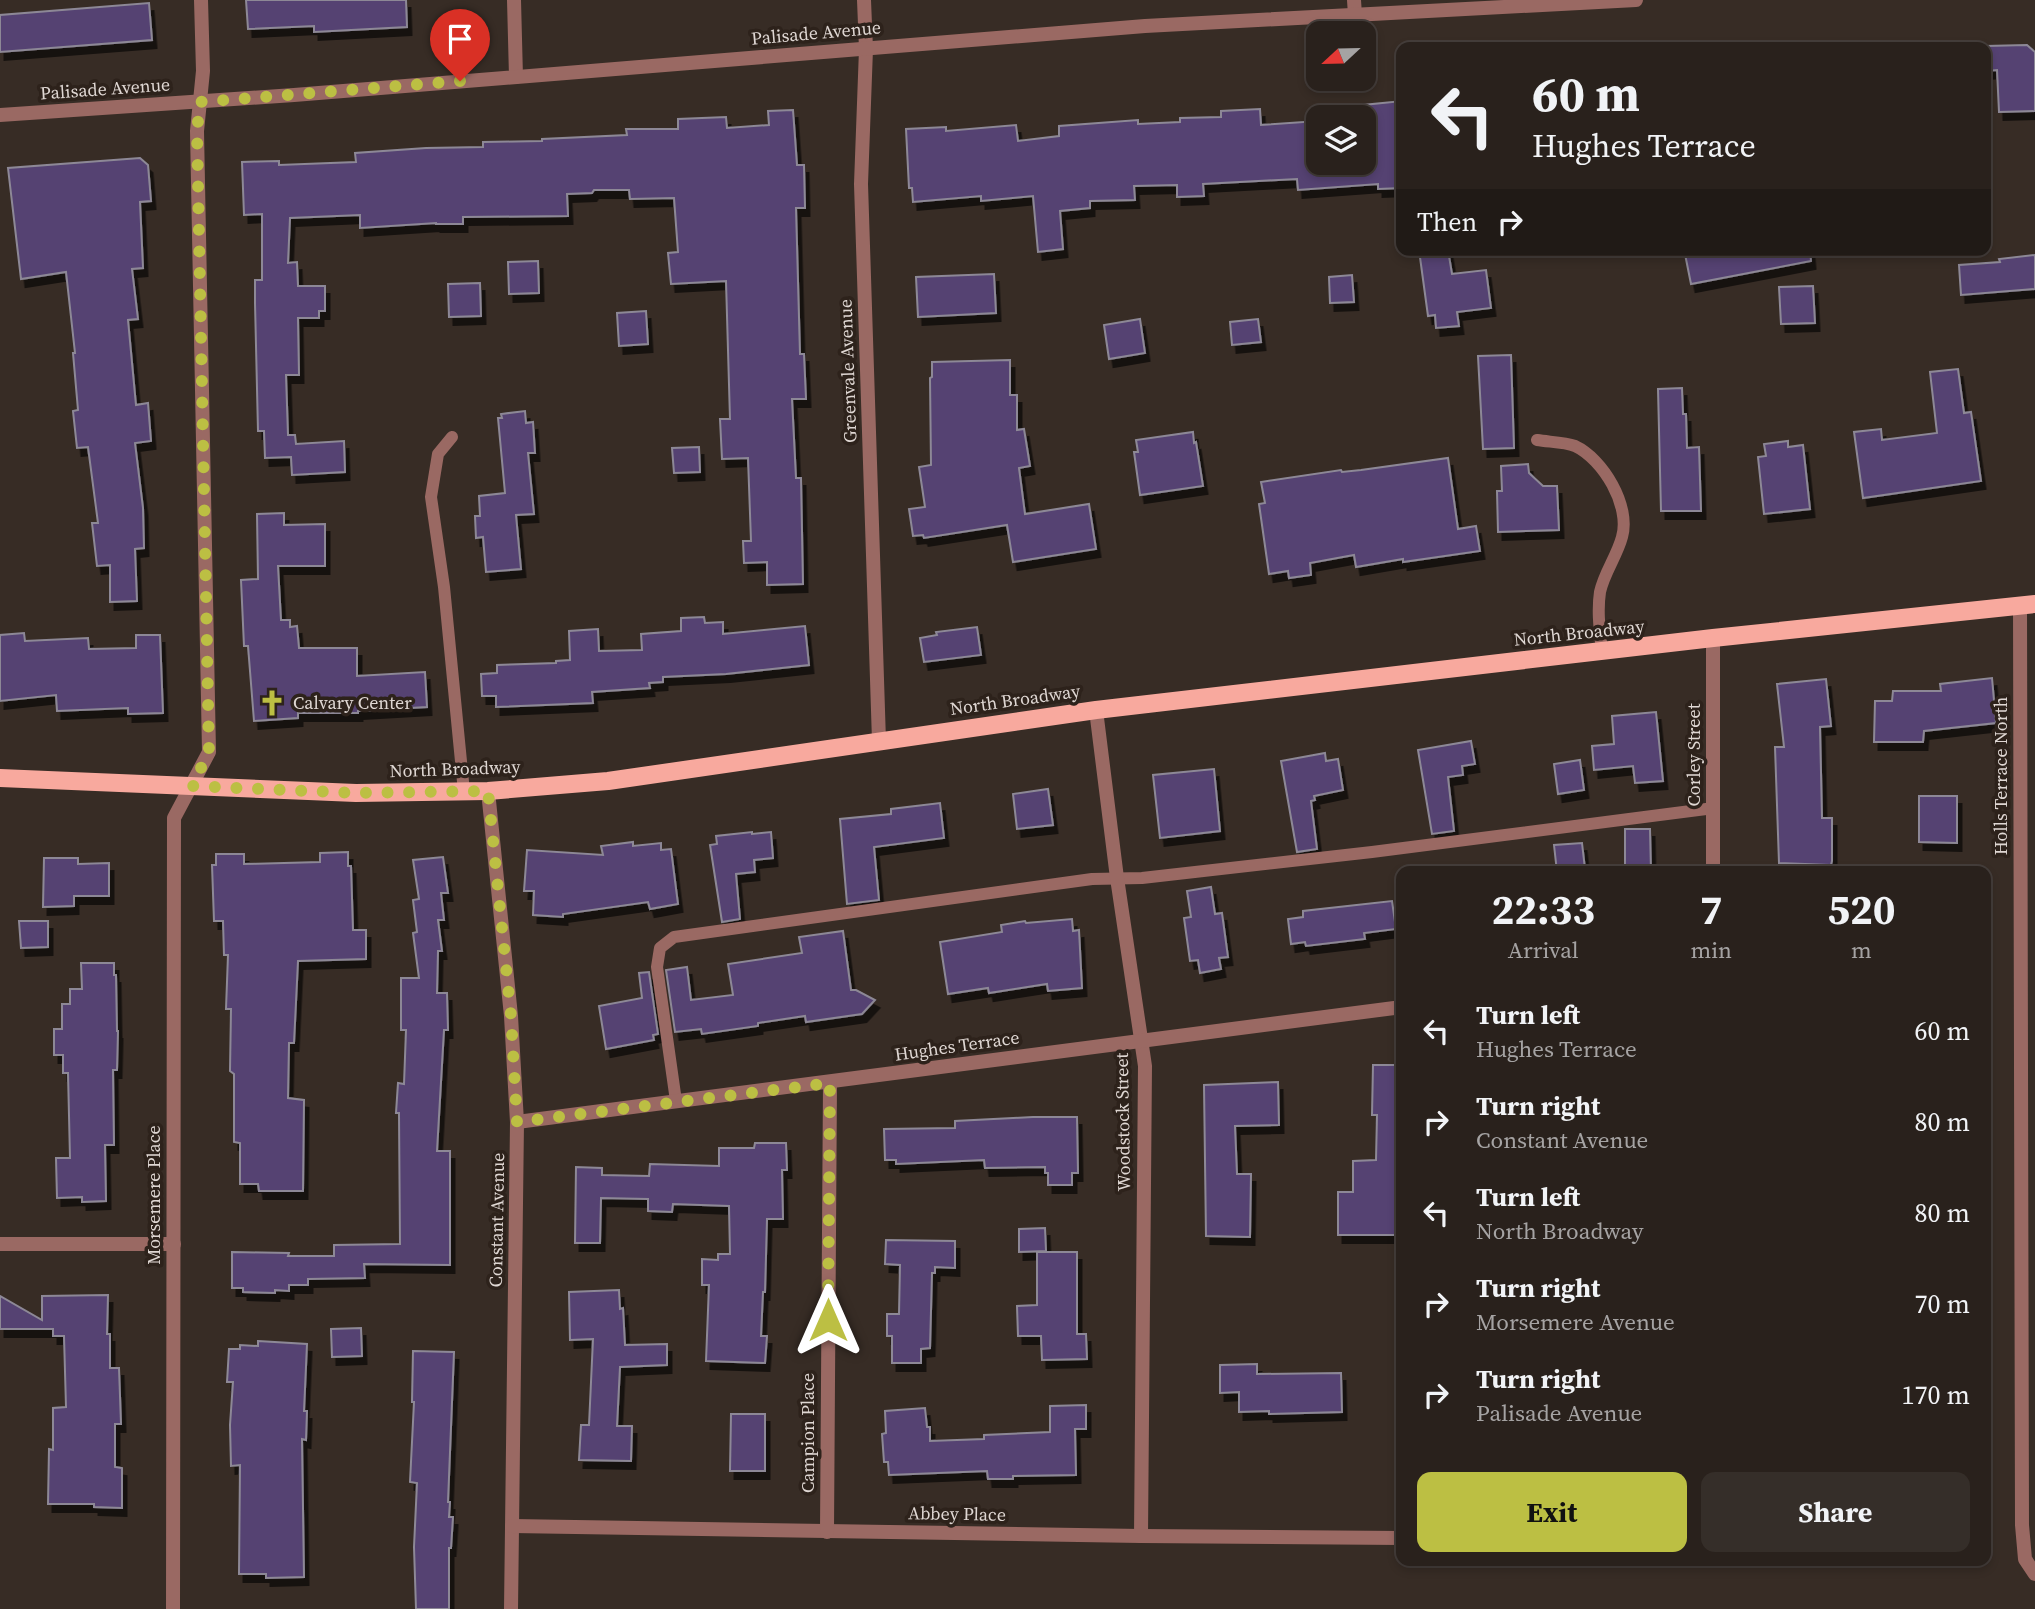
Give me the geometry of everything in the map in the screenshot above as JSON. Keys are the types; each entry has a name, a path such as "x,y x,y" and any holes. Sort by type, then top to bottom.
{"main road":[{"name":"North Broadway","path":"0,778 356,793 488,791 608,780 1096,710 1713,638 2028,605"}],"street":[{"name":"Morsemere Place","path":"173,1609 174,818 209,752 197,131 203,71 201,0"},
{"path":"514,0 516,77"},
{"name":"Greenvale Avenue","path":"864,0 866,49 861,184 880,741"},
{"path":"1354,0 1355,16"},
{"name":"Palisade Avenue","path":"0,115 200,102 1145,26 1636,0"},
{"name":"Holls Terrace North","path":"2028,605 2022,1525 2025,1559 2035,1574"},
{"name":"Corley Street","path":"1713,638 1713,866"},
{"name":"Woodstock Street","path":"1096,710 1117,878 1145,1066 1141,1536"},
{"name":"Constant Avenue","path":"488,791 511,1016 517,1122 511,1609"},
{"name":"Hughes Terrace","path":"517,1122 1396,1008"},
{"name":"Campion Place","path":"827,1532 830,1083"},
{"path":"0,1244 174,1244"},
{"name":"Abbey Place","path":"512,1526 1396,1538"}],"lane":[{"path":"452,437 438,454 431,497 444,587 464,792"},
{"path":"1537,440 1574,446 1597,463 1615,487 1622,512 1624,534 1601,589 1598,613 1602,652"},
{"path":"676,1101 657,967 660,948 674,937 1092,878 1142,878 1372,852 1714,808"}],"building":[{"path":"246,0 406,0 407,27 314,32 314,26 248,29"},
{"path":"149,3 152,40 0,52 0,15"},
{"path":"2027,45 2035,52 2035,111 1999,112 1997,70 1991,71 1991,46"},
{"path":"1396,102 1396,188 1378,189 1378,184 1298,190 1297,179 1203,184 1204,196 1177,197 1177,185 1134,186 1135,200 1090,201 1090,208 1060,211 1063,249 1038,252 1033,196 981,201 981,196 913,202 912,188 909,188 906,129 946,127 946,131 1016,125 1018,141 1059,136 1059,126 1138,120 1138,124 1180,122 1180,118 1221,117 1221,111 1260,109 1261,125 1306,122 1306,175 1376,175 1376,105 1363,105"},
{"path":"793,110 797,165 804,165 805,208 796,208 800,354 804,354 806,399 792,399 796,478 801,478 803,584 767,585 767,562 744,563 743,541 751,541 748,458 722,459 720,419 730,419 726,281 671,284 668,253 678,252 674,198 630,199 629,190 594,190 592,193 567,194 568,216 463,217 463,224 360,228 360,215 290,218 288,263 297,262 298,286 325,286 325,311 319,311 319,318 298,318 299,375 286,375 288,435 295,435 296,444 344,441 345,472 292,475 291,457 265,458 264,431 258,431 255,303 255,280 262,280 262,214 244,215 242,162 279,161 279,165 356,162 355,153 483,147 483,142 627,135 626,129 678,129 678,119 726,117 727,128 769,125 768,111"},
{"path":"140,158 148,165 151,201 140,202 143,268 132,269 138,319 128,320 136,405 148,403 151,441 135,443 143,508 144,548 135,549 137,601 110,602 110,565 97,566 92,523 98,523 88,447 77,448 73,411 78,410 75,353 66,272 21,279 8,168"},
{"path":"2035,255 2035,289 1961,295 1959,265 2000,262 1999,259"},
{"path":"1420,256 1449,256 1452,274 1486,270 1491,308 1457,312 1459,326 1436,328 1435,315 1428,316"},
{"path":"1685,256 1811,256 1811,261 1691,284"},
{"path":"538,261 539,293 509,294 508,262"},
{"path":"994,274 996,313 918,317 916,277"},
{"path":"1352,275 1354,302 1330,303 1329,277"},
{"path":"480,283 481,316 449,317 448,284"},
{"path":"1813,286 1815,323 1781,324 1779,287"},
{"path":"646,311 648,344 619,346 617,313"},
{"path":"1140,319 1145,353 1109,359 1104,325"},
{"path":"1258,319 1261,342 1232,345 1230,322"},
{"path":"1511,355 1514,448 1483,449 1478,356"},
{"path":"1010,360 1010,395 1017,395 1017,430 1024,429 1030,466 1019,468 1025,514 1089,504 1096,549 1013,562 1007,525 924,538 923,535 913,536 909,509 925,507 919,467 931,465 932,362"},
{"path":"1958,369 1964,413 1971,412 1981,481 1863,498 1854,432 1881,429 1882,440 1937,433 1930,372"},
{"path":"1682,388 1687,448 1699,447 1701,511 1661,511 1658,389"},
{"path":"525,411 526,423 533,422 535,453 528,453 534,514 516,515 521,569 486,572 483,537 476,538 475,516 480,516 479,496 505,493 498,418 502,418 501,414"},
{"path":"1193,432 1203,486 1140,495 1134,452 1138,452 1136,440"},
{"path":"1788,441 1788,447 1803,445 1810,509 1764,514 1758,457 1766,456 1764,444"},
{"path":"699,447 700,472 674,473 672,448"},
{"path":"1448,458 1458,529 1476,526 1480,551 1356,567 1354,555 1310,563 1311,575 1289,578 1288,571 1269,574 1259,504 1265,503 1261,482"},
{"path":"1528,464 1529,473 1543,486 1557,486 1559,530 1498,532 1497,491 1502,491 1501,466"},
{"path":"284,513 284,525 325,524 325,566 278,566 281,620 290,620 290,627 297,626 299,648 357,648 357,676 425,672 427,707 358,713 298,713 298,718 254,721 248,646 244,646 241,580 258,579 257,514"},
{"path":"704,617 705,623 723,622 723,634 805,626 809,665 726,674 663,677 663,682 649,683 650,688 592,692 593,703 496,707 496,696 482,696 481,674 497,673 497,665 570,660 569,631 598,629 599,651 642,650 641,634 681,631 681,618"},
{"path":"977,627 981,655 924,662 920,638 937,635 936,632"},
{"path":"24,633 25,641 88,638 89,649 136,648 136,635 160,635 163,713 128,714 128,708 57,711 56,695 0,701 0,635"},
{"path":"1992,678 1996,723 1924,731 1923,742 1874,742 1875,701 1892,701 1893,691 1941,691 1940,684"},
{"path":"1826,679 1831,726 1820,727 1822,818 1832,818 1831,865 1779,863 1775,747 1784,747 1777,684"},
{"path":"1656,712 1663,781 1635,783 1633,766 1594,770 1592,746 1614,744 1612,716"},
{"path":"1471,741 1475,764 1462,766 1463,775 1448,777 1454,831 1432,834 1418,750"},
{"path":"1325,753 1326,761 1338,759 1343,790 1314,796 1315,800 1311,801 1317,849 1297,852 1281,761"},
{"path":"1580,760 1584,790 1558,794 1554,764"},
{"path":"1214,769 1220,831 1160,838 1153,775"},
{"path":"1048,789 1053,825 1017,829 1013,794"},
{"path":"1919,796 1957,796 1957,843 1919,842"},
{"path":"940,803 944,838 874,847 879,900 847,904 840,819 891,814 891,809"},
{"path":"1625,829 1650,829 1651,866 1625,866"},
{"path":"771,832 773,858 754,860 755,872 736,874 740,919 722,922 710,845 717,844 716,836"},
{"path":"633,842 633,846 661,843 661,850 671,849 678,904 650,909 648,902 563,914 563,917 533,915 534,891 524,891 527,850 603,855 601,846"},
{"path":"1582,843 1585,866 1556,866 1554,845"},
{"path":"348,852 353,930 366,930 366,959 298,961 294,1043 289,1043 288,1098 304,1100 303,1191 259,1191 258,1184 240,1184 240,1143 234,1142 234,1074 230,1071 231,1009 226,1009 228,955 224,955 223,921 214,921 212,865 216,865 216,854 244,854 244,864 320,862 320,853"},
{"path":"443,857 448,893 441,893 444,920 438,920 442,951 438,951 437,993 447,993 448,1030 444,1030 437,1151 450,1151 450,1265 364,1264 365,1278 308,1279 308,1285 289,1285 289,1291 275,1290 275,1293 243,1292 243,1288 232,1288 232,1252 334,1256 334,1245 400,1244 399,1113 396,1113 398,1083 404,1084 406,1030 401,1030 401,978 419,978 413,933 417,932 413,900 419,899 413,860"},
{"path":"44,858 78,858 78,864 109,863 109,896 74,896 74,906 43,907"},
{"path":"1211,887 1215,914 1222,913 1228,957 1219,958 1221,969 1200,973 1198,960 1190,961 1184,918 1191,917 1187,891"},
{"path":"1392,901 1396,929 1364,933 1365,939 1306,946 1305,942 1291,944 1288,919 1303,917 1303,911"},
{"path":"1072,919 1073,931 1079,930 1082,988 1048,991 1047,984 989,993 988,988 948,994 940,942 1002,932 1001,925"},
{"path":"19,921 48,921 48,947 21,948"},
{"path":"843,931 851,990 875,1000 862,1014 806,1022 805,1016 702,1034 701,1029 675,1032 666,970 687,967 691,1000 733,995 728,964 802,953 799,937"},
{"path":"81,963 114,963 116,975 118,1031 117,1070 113,1070 114,1145 105,1145 106,1201 82,1202 82,1197 57,1198 56,1158 70,1158 68,1073 63,1073 63,1055 54,1055 54,1029 62,1029 62,1004 70,1004 70,989 82,989"},
{"path":"649,972 658,1034 653,1035 654,1040 606,1049 599,1006 642,998 639,973"},
{"path":"1373,1065 1396,1065 1396,1235 1338,1235 1338,1192 1353,1192 1353,1161 1376,1160 1377,1115 1372,1115"},
{"path":"1278,1082 1279,1125 1235,1126 1237,1174 1251,1174 1250,1237 1206,1236 1204,1085"},
{"path":"1077,1117 1078,1173 1072,1173 1072,1185 1048,1185 1045,1167 985,1168 984,1160 896,1164 896,1160 885,1160 884,1129 955,1128 955,1121"},
{"path":"755,1143 786,1143 787,1170 782,1170 783,1219 767,1219 761,1336 767,1336 765,1363 706,1361 709,1285 702,1285 702,1259 718,1260 718,1254 730,1254 729,1206 673,1204 672,1212 648,1211 648,1199 601,1198 600,1243 575,1243 576,1167 602,1168 602,1175 649,1176 650,1164 719,1166 719,1148 754,1148"},
{"path":"1045,1228 1046,1251 1019,1252 1019,1229"},
{"path":"886,1240 955,1241 955,1268 935,1267 935,1273 932,1273 930,1348 921,1349 921,1363 892,1363 892,1336 887,1336 887,1314 899,1314 900,1265 885,1264"},
{"path":"1037,1252 1077,1252 1077,1334 1086,1334 1087,1359 1042,1360 1041,1336 1018,1336 1017,1306 1037,1305"},
{"path":"619,1290 625,1345 667,1344 667,1365 620,1367 617,1426 632,1426 631,1461 579,1460 581,1425 589,1425 593,1339 570,1340 569,1292"},
{"path":"108,1295 110,1368 119,1368 121,1424 115,1424 115,1467 122,1468 122,1508 94,1507 94,1504 48,1504 49,1449 53,1450 53,1408 66,1407 64,1336 53,1336 53,1329 0,1329 0,1296 42,1320 42,1296"},
{"path":"361,1328 362,1356 332,1357 331,1329"},
{"path":"258,1341 307,1344 304,1411 307,1411 306,1440 302,1439 304,1577 266,1578 266,1574 239,1574 240,1465 231,1466 233,1382 227,1382 229,1349 240,1349 240,1345 258,1346"},
{"path":"413,1351 454,1352 448,1502 449,1517 453,1517 449,1548 449,1609 416,1609 414,1547 417,1483 410,1482 414,1402"},
{"path":"1257,1364 1257,1374 1341,1373 1342,1412 1239,1412 1239,1392 1220,1393 1220,1365"},
{"path":"1086,1405 1086,1429 1075,1429 1076,1475 988,1479 987,1471 889,1475 888,1462 884,1462 882,1434 886,1433 885,1411 925,1408 930,1441 1050,1432 1050,1406"},
{"path":"731,1414 765,1414 765,1471 730,1471"}],"place":[{"name":"Calvary Center","path":"272,703"}],"route":[{"path":"460,81 200,102 197,131 209,752 192,786 356,793 488,791 511,1016 517,1122 830,1083 828,1320"}]}
